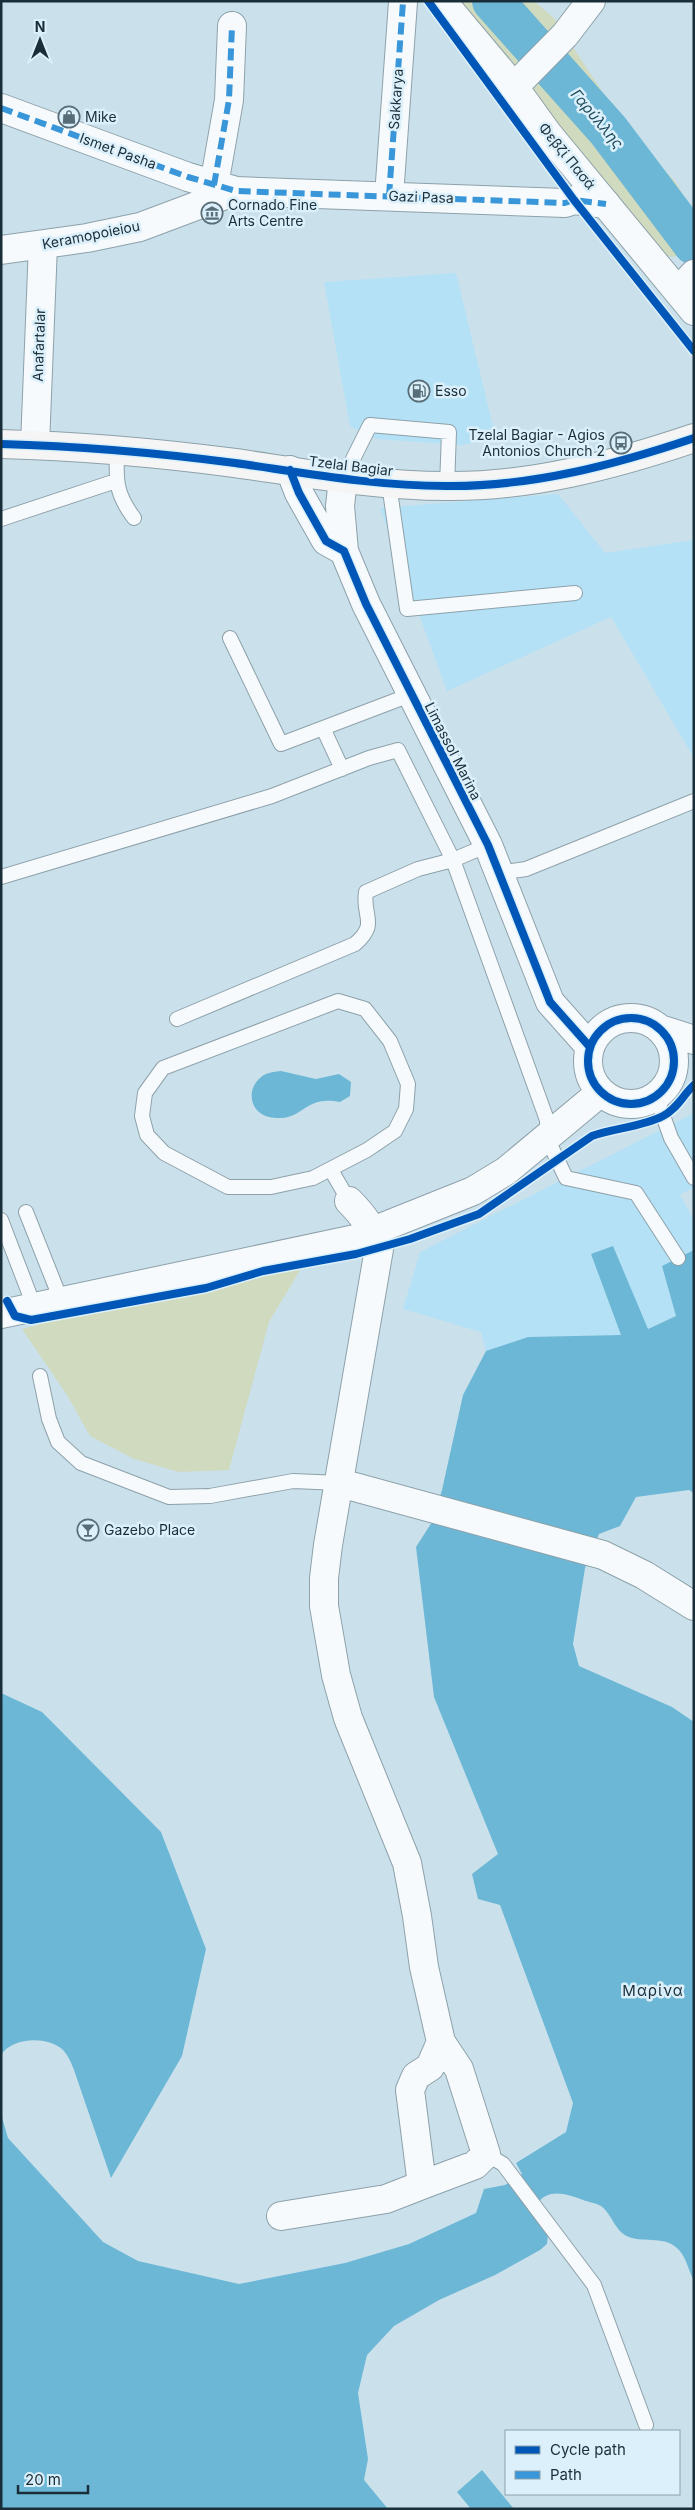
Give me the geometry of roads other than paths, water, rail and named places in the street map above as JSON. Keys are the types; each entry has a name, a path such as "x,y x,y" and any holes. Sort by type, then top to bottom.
{"main road":[{"name":"Tzelal Bagiar","path":"1,444 117,450 290,470 388,484 447,486 539,479 600,466 694,438"}],"street":[{"name":"Φεβζί Πασά","path":"442,1 522,78 548,134 606,204 689,288"},
{"path":"522,78 564,35 591,1"},
{"name":"Sakkarya","path":"389,196 403,2"},
{"path":"225,188 232,26"},
{"name":"Ismet Pasha","path":"1,108 188,177 225,188"},
{"name":"Gazi Pasa","path":"225,188 564,203 574,200 606,204"},
{"name":"Keramopoieiou","path":"1,250 43,245 140,227 225,188"},
{"name":"Anafartalar","path":"35,445 43,245"},
{"path":"290,470 299,493 326,541 344,551"},
{"name":"Limassol Marina","path":"343,479 340,506 344,551 366,604 410,695 488,845 550,1002 590,1047"},
{"path":"694,1040 660,1029 647,1021 625,1018 604,1028 590,1047 589,1069 594,1084 610,1098 625,1103 641,1103 694,1065"},
{"path":"660,1029 668,1039 673,1052 674,1066 663,1087"},
{"path":"1,1302 32,1301 360,1238 373,1230 473,1191 506,1171 601,1092"},
{"path":"281,2216 386,2198 494,2159 459,2069 441,2042 424,1967 418,1916 407,1863 348,1718 326,1628 324,1578 379,1249 373,1230 362,1213 349,1201"},
{"path":"1,1314 57,1290 357,1228 373,1230"},
{"path":"340,1483 603,1555 644,1575 694,1606"},
{"path":"422,2185 410,2090 416,2076 430,2067 441,2042"}],"lane":[{"path":"343,479 370,425 449,432 447,486"},
{"path":"117,450 116,481 118,494 134,518"},
{"path":"1,519 116,481"},
{"path":"388,484 408,609 576,593"},
{"path":"230,638 281,744 410,695"},
{"path":"323,728 342,770"},
{"path":"1,877 272,796 369,758 398,750 453,860 547,1120 547,1138 566,1178 636,1193 678,1258"},
{"path":"499,873 526,869 694,801"},
{"path":"177,1019 355,944 366,934 370,922 365,899 366,892 418,869 453,860 488,845"},
{"path":"338,1001 365,1009 390,1041 408,1084 406,1109 395,1131 331,1170 313,1178 271,1187 228,1187 164,1153 153,1141 147,1134 142,1116 145,1092 163,1068 284,1021 338,1001"},
{"path":"663,1087 671,1138 694,1178"},
{"path":"331,1170 349,1201"},
{"path":"26,1212 57,1290"},
{"path":"2,1220 32,1301"},
{"path":"40,1376 49,1419 58,1442 82,1463 170,1497 210,1496 292,1481 340,1483"},
{"path":"494,2159 562,2241 594,2285 646,2425"}],"waterway":[{"name":"Γαρύλλης","path":"493,1 608,130 694,244"}],"place":[{"name":"Mike","path":"69,117"},
{"name":"Cornado Fine Arts Centre","path":"212,213"},
{"name":"Esso","path":"419,391"},
{"name":"Tzelal Bagiar - Agios Antonios Church 2","path":"621,443"},
{"name":"Gazebo Place","path":"88,1530"}],"district":[{"name":"Μαρίνα","path":"653,1991"}]}
